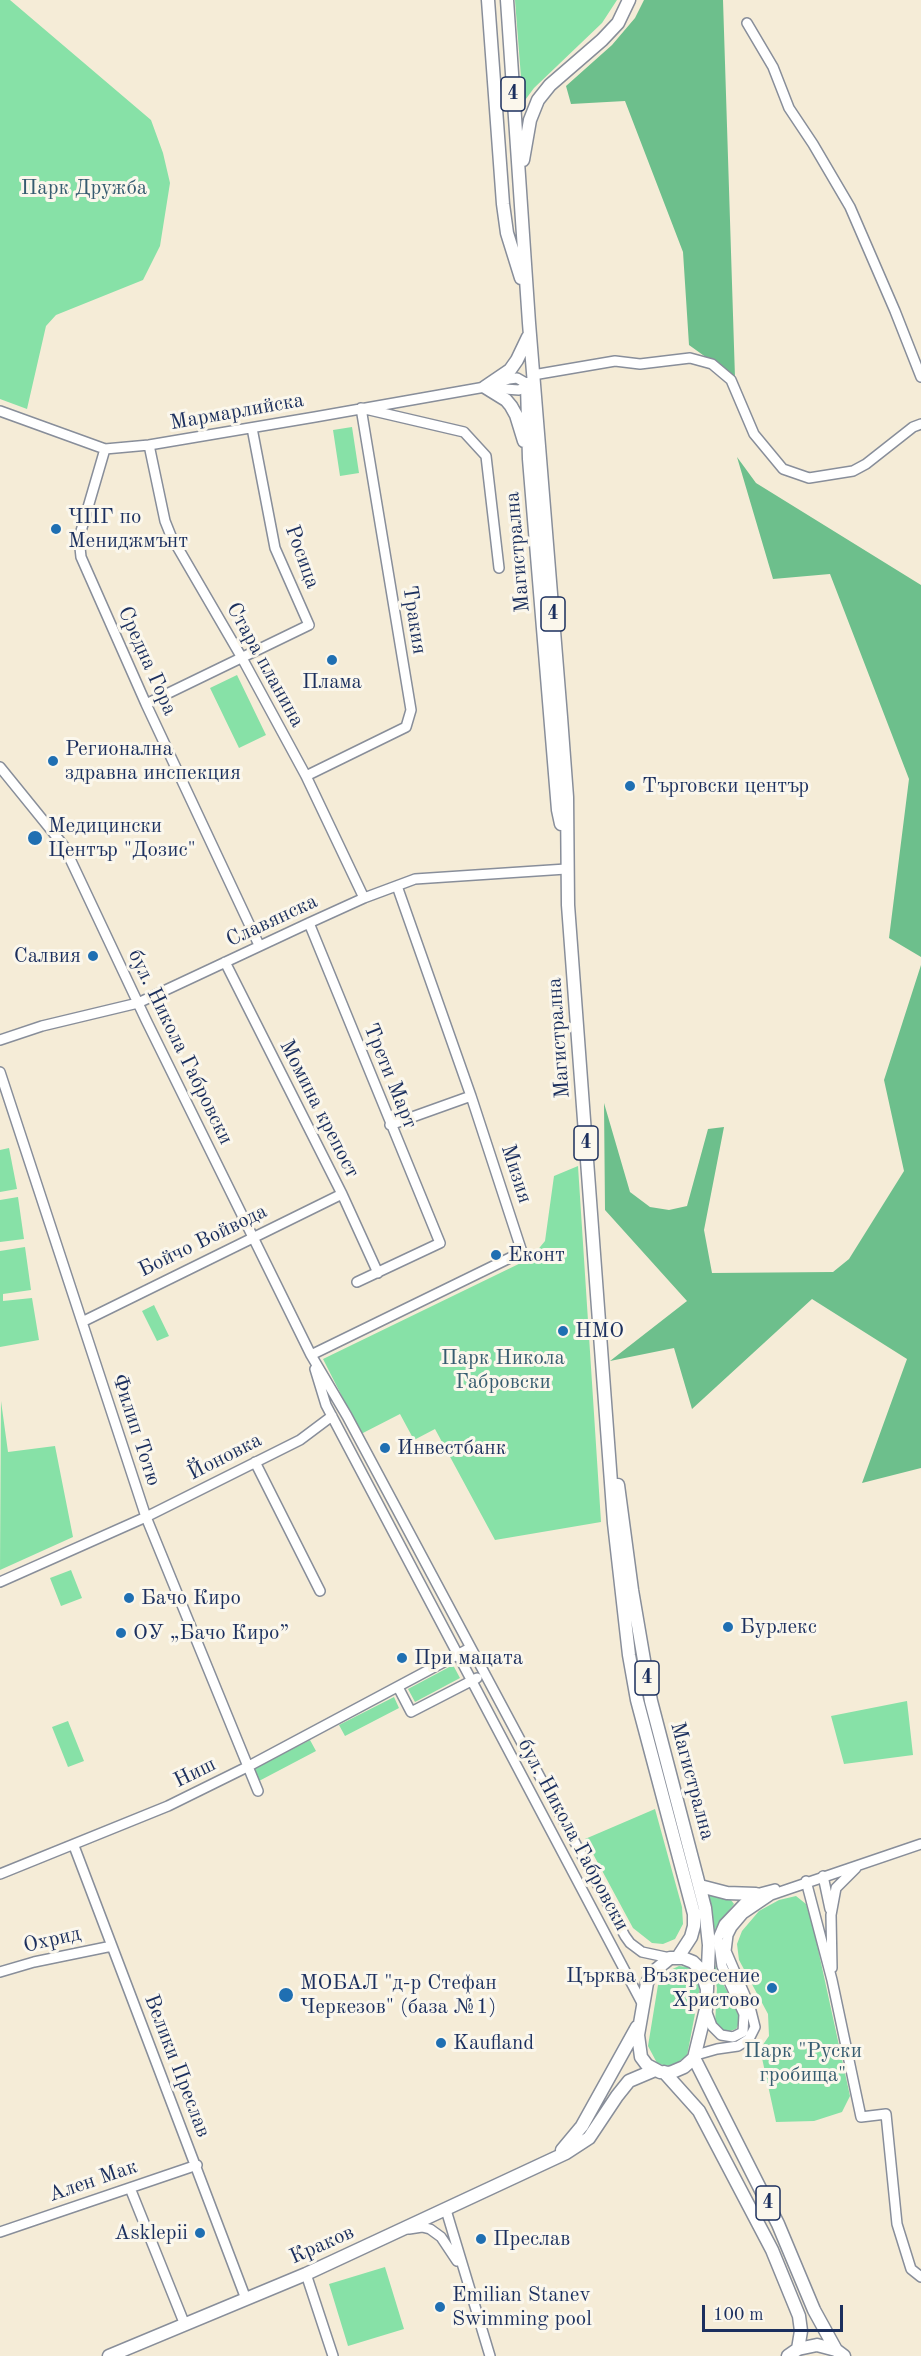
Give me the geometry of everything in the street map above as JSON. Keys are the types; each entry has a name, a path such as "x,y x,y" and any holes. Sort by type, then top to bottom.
{"main road":[{"path":"488,0 503,204 507,232 527,297"},
{"name":"Магистрална","path":"507,0 529,323 531,384 529,459 558,810 566,849"},
{"path":"519,188 530,120 538,100 550,85 618,23 629,0"},
{"name":"Магистрална","path":"529,323 531,384 564,763 566,869 614,1523 629,1655 637,1700 694,1914 691,1937 674,1957 658,1965 649,1978 639,2023 638,2044 641,2057 647,2065 660,2071 699,2111 772,2250 799,2316 801,2331 793,2353"},
{"path":"528,337 510,370 485,387 506,400 511,406 516,415 529,459"},
{"name":"Магистрална","path":"606,1404 632,1590 651,1701 708,1923 706,2009 695,2056"},
{"path":"700,1886 727,1893 756,1894"},
{"path":"674,1957 697,1965 704,1976 707,1989"},
{"name":"Краков","path":"548,2162 569,2145 578,2133 639,2023"},
{"path":"660,2071 680,2070 695,2056"},
{"name":"4","path":"695,2056 778,2224 814,2310 840,2353"},
{"name":"Краков","path":"109,2356 306,2274 548,2162 584,2143 597,2128 622,2089 638,2077 660,2071"},
{"name":"4","path":"793,2353 817,2346 840,2353"}],"street":[{"path":"747,23 773,67 789,108 850,207 896,311 921,377"},
{"name":"Мармарлийска","path":"0,411 105,449 149,445 485,387 511,390 615,361 640,364 690,358 712,364 731,380 754,434 783,470 809,478 853,471 866,464 913,427 921,424"},
{"path":"361,408 464,432 486,456 499,568"},
{"name":"Тракия","path":"306,776 406,727 411,710 361,408"},
{"name":"Росица","path":"242,658 309,625 275,548 252,428"},
{"name":"Стара планина","path":"149,445 165,521 306,776 364,898"},
{"name":"Средна Гора","path":"105,449 79,538 81,558 146,704 259,945"},
{"path":"146,704 242,658"},
{"name":"бул. Никола Габровски","path":"1,770 64,846 138,1003 311,1355 347,1416 625,1936 642,1952 659,1957 674,1957"},
{"name":"Славянска","path":"0,1040 42,1026 138,1003 259,945 364,898 397,886 429,877 566,869"},
{"name":"Мизия","path":"311,1355 522,1252 471,1096 397,886"},
{"name":"Трети Март","path":"309,923 440,1243 378,1273"},
{"name":"Момина крепост","path":"225,962 342,1194 378,1273"},
{"name":"Филип Тотю","path":"0,1072 146,1518 258,1791"},
{"path":"390,1125 471,1096"},
{"name":"Бойчо Войвода","path":"82,1322 342,1194"},
{"path":"357,1282 378,1273"},
{"name":"бул. Никола Габровски","path":"311,1355 326,1405 643,2005"},
{"name":"Йоновка","path":"0,1582 146,1518 300,1440 332,1416"},
{"path":"255,1462 320,1591"},
{"name":"Ниш","path":"0,1874 74,1846 168,1806 248,1767 470,1648"},
{"path":"398,1687 411,1712 484,1674"},
{"path":"706,2009 712,2026 721,2035 733,2037 743,2032 744,2014 722,1966 718,1938 729,1918 756,1894 823,1876 921,1844"},
{"name":"Велики Преслав","path":"74,1846 246,2299"},
{"path":"831,1915 839,1883 862,1864"},
{"path":"823,1876 833,1936 832,1980"},
{"path":"806,1881 832,1980 861,2117 886,2114 897,2224 911,2269 920,2277 921,2288"},
{"path":"695,2056 717,2049 738,2046 749,2039 755,2027 750,2007 726,1951 728,1935 732,1927 749,1909 764,1899 806,1881"},
{"name":"Охрид","path":"0,1972 34,1962 112,1946"},
{"name":"Ален Мак","path":"0,2232 197,2165"},
{"path":"130,2188 185,2325"},
{"path":"446,2210 490,2356"},
{"path":"401,2231 422,2227 441,2237 466,2276"},
{"path":"306,2274 333,2356"}],"green space":[{"name":"Парк Дружба","path":"0,0 10,0 151,120 163,153 170,183 160,246 143,280 56,315 46,326 27,409 0,399"},
{"path":"515,0 617,0 602,23 534,88 523,103"},
{"path":"644,0 723,0 735,378 689,345 683,252 625,101 571,104 566,86 612,45 635,18"},
{"path":"352,427 359,473 340,476 333,430"},
{"path":"737,457 756,483 921,585 921,957 889,938 909,779 830,574 773,579"},
{"path":"237,675 266,735 239,748 210,688"},
{"path":"921,965 921,1468 862,1483 907,1359 812,1299 692,1409 674,1348 610,1361 687,1301 605,1210 604,1103 630,1192 650,1207 669,1210 687,1206 708,1129 724,1127 704,1230 712,1273 833,1272 849,1259 904,1171 884,1080"},
{"path":"9,1148 17,1189 0,1192 0,1150"},
{"name":"Парк Никола Габровски","path":"578,1166 601,1522 495,1540 435,1429 414,1440 400,1414 361,1434 323,1359 531,1258 545,1241 554,1176"},
{"path":"18,1197 24,1239 0,1242 0,1200"},
{"path":"25,1247 31,1290 3,1294 3,1301 32,1298 39,1340 0,1347 0,1251"},
{"path":"154,1305 169,1336 157,1341 142,1311"},
{"path":"1,1401 8,1452 55,1446 73,1537 0,1570"},
{"path":"71,1570 82,1598 61,1606 50,1578"},
{"path":"453,1665 460,1678 415,1702 408,1689"},
{"path":"394,1697 399,1708 345,1736 339,1725"},
{"path":"907,1701 913,1755 844,1764 831,1716"},
{"path":"68,1721 84,1761 68,1767 52,1727"},
{"path":"310,1740 316,1751 259,1781 253,1769"},
{"path":"655,1809 682,1907 683,1924 675,1939 663,1944 652,1943 633,1928 585,1839"},
{"path":"710,1895 731,1900 734,1904 716,1928 712,1946 720,1978 740,2016 736,2029 727,2032 722,2031 715,2024 717,1988 711,1959 707,1897"},
{"name":"Парк \"Руски гробища\"","path":"796,1896 806,1904 813,1926 850,2096 842,2112 814,2121 776,2122 760,2049 769,2036 768,2014 739,1960 737,1944 742,1931 759,1911 779,1900"},
{"path":"679,1966 687,1967 694,1972 700,1987 687,2056 675,2064 666,2066 657,2063 648,2046 659,1979 664,1973"},
{"path":"385,2267 404,2329 348,2346 329,2284"}],"place":[{"name":"ЧПГ по Мениджмънт","path":"56,529"},
{"name":"Плама","path":"332,660"},
{"name":"Регионална здравна инспекция","path":"53,761"},
{"name":"Търговски център","path":"630,786"},
{"name":"Медицински Център \"Дозис\"","path":"35,838"},
{"name":"Салвия","path":"93,956"},
{"name":"Еконт","path":"496,1255"},
{"name":"HMO","path":"563,1331"},
{"name":"Инвестбанк","path":"385,1448"},
{"name":"Бачо Киро","path":"129,1598"},
{"name":"Бурлекс","path":"728,1627"},
{"name":"ОУ „Бачо Киро”","path":"121,1633"},
{"name":"При мацата","path":"402,1658"},
{"name":"Църква Възкресение Христово","path":"772,1988"},
{"name":"МОБАЛ \"д-р Стефан Черкезов\" (база №1)","path":"286,1995"},
{"name":"Kaufland","path":"441,2043"},
{"name":"Asklepii","path":"200,2233"},
{"name":"Преслав","path":"481,2239"},
{"name":"Emilian Stanev Swimming pool","path":"440,2307"}]}
